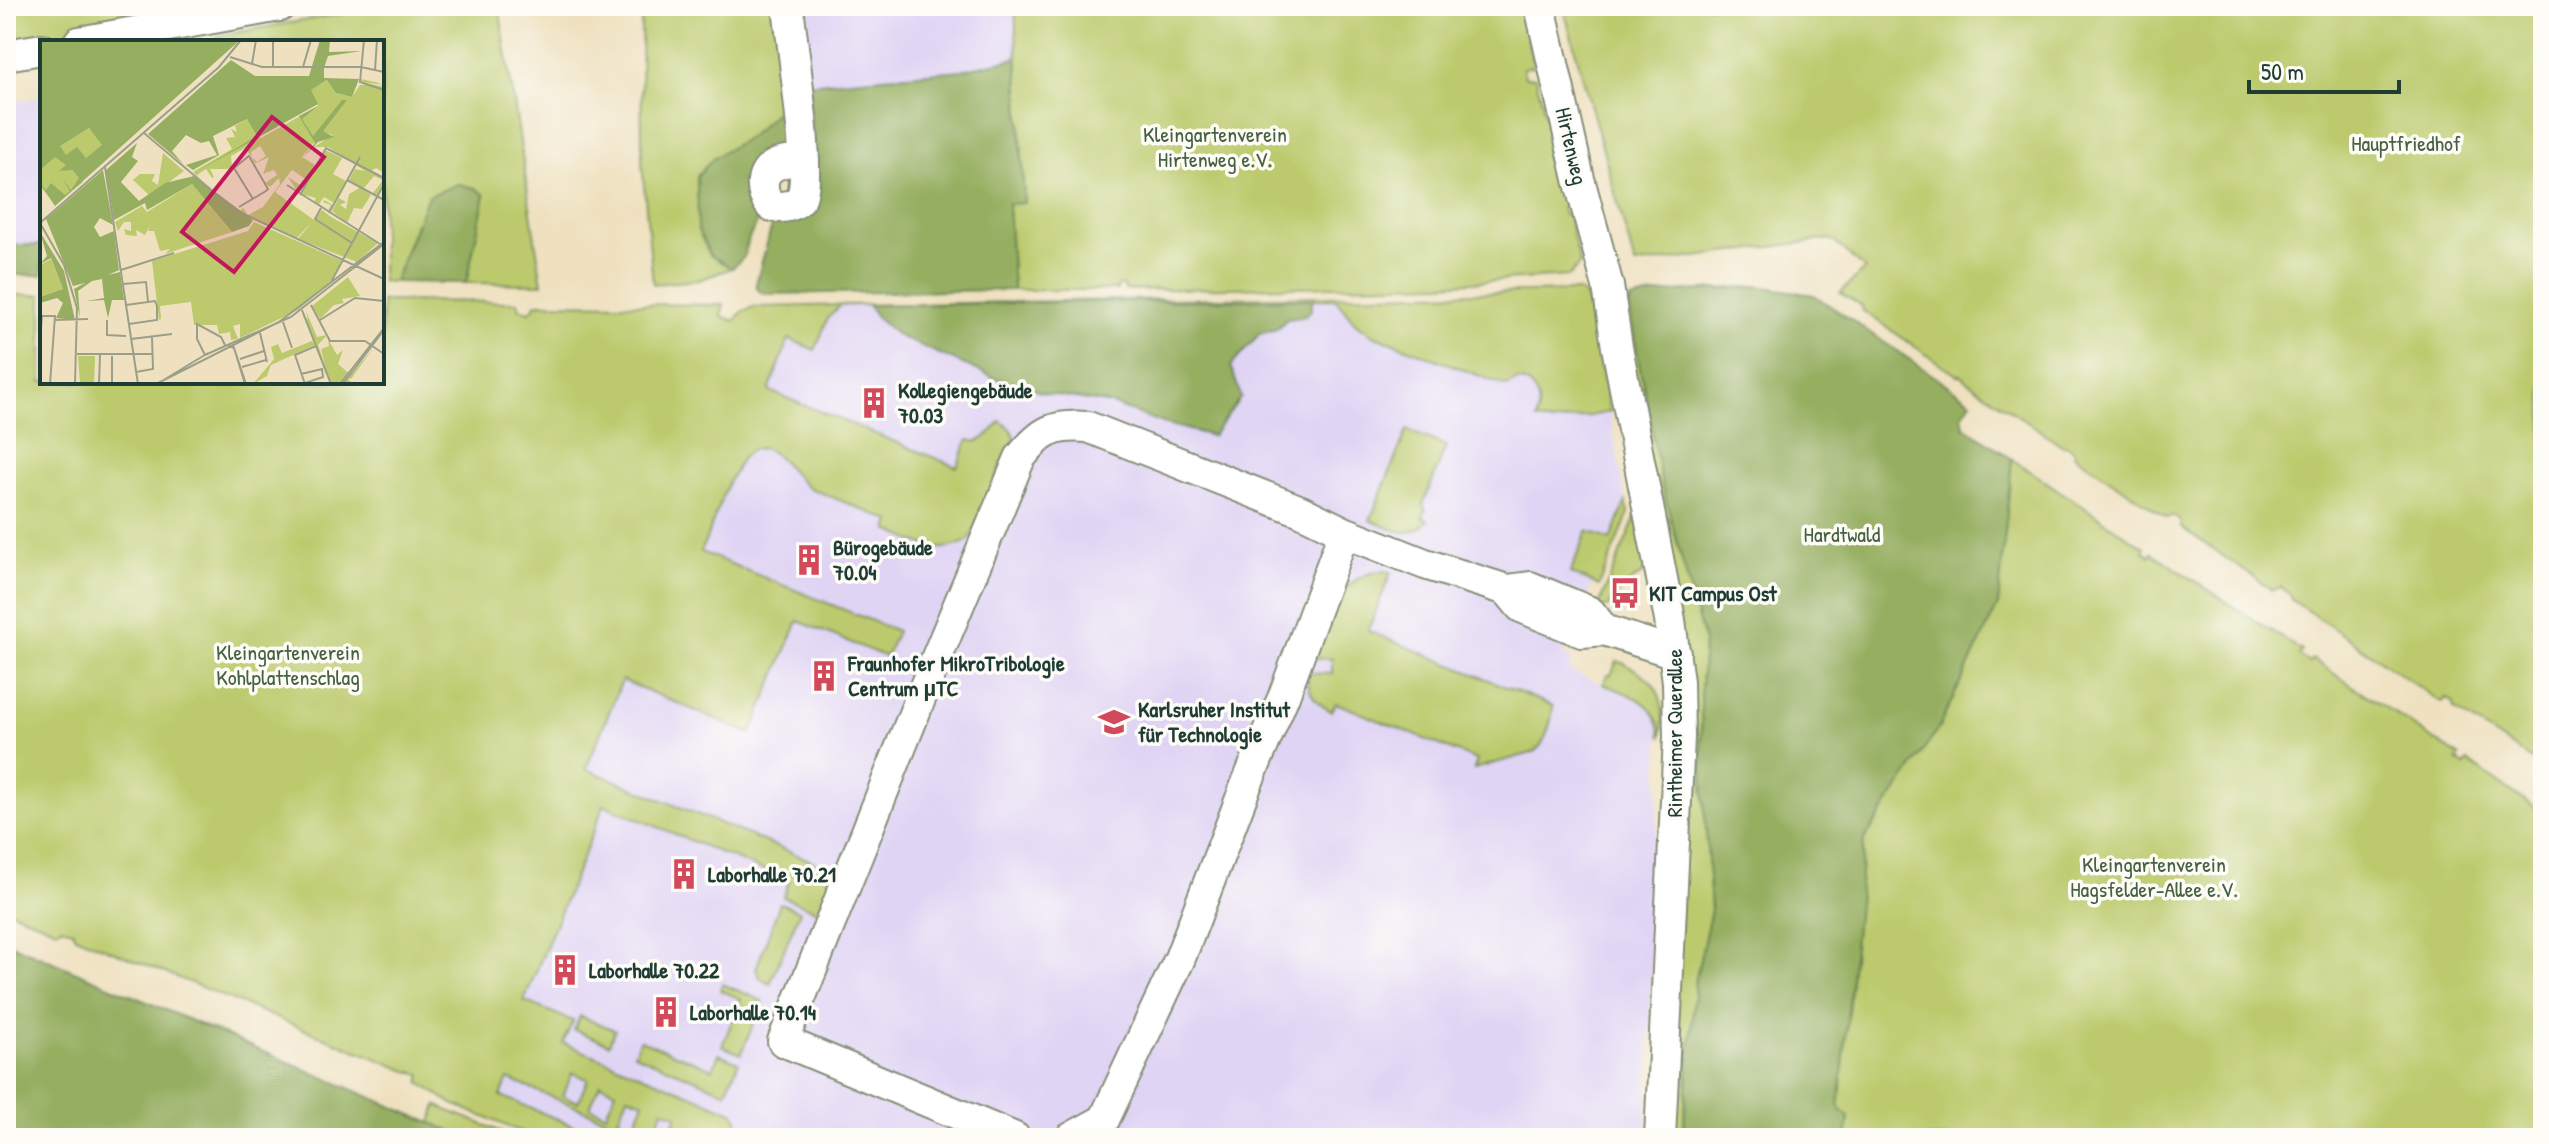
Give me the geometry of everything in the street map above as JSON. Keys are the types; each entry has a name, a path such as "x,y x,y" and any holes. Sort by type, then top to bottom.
{"street":[{"path":"90,40 280,6"},
{"path":"788,6 804,160"},
{"name":"Hirtenweg","path":"1540,6 1579,179 1608,286"},
{"path":"6,55 40,49"},
{"name":"Rintheimer Querallee","path":"1608,286 1675,653 1679,737 1660,1138"},
{"path":"1015,1138 783,1041 1020,458 1045,431 1067,426 1088,427 1425,564 1507,590 1530,587 1590,612 1604,630 1675,653"},
{"path":"1071,1138 1104,1120 1180,958 1283,698 1344,532"}],"shaded area":[{"path":"798,6 1015,6 1017,58 961,70 807,84"},
{"path":"40,97 40,245 6,245 6,103"},
{"name":"Karlsruher Institut für Technologie","path":"1541,296 1596,342 1626,502 1563,656 1572,660 1568,670 1641,700 1650,707 1660,727 1646,1138 563,1138 424,1081 738,315 754,307"}],"green space":[{"path":"6,6 236,6 40,40 6,46"},
{"path":"385,6 499,6 542,284 466,283 485,195 475,188 416,223 394,282 384,282 384,40 211,40 222,35"},
{"path":"641,6 778,6 788,101 753,134 714,158 697,176 699,230 710,255 732,268 699,280 653,284 642,164"},
{"name":"Kleingartenverein Hirtenweg e.V.","path":"1015,6 1522,6 1533,66 1523,68 1525,77 1536,77 1567,206 1562,207 1564,215 1568,214 1580,264 1569,276 1439,284 1125,290 1123,285 1118,286 1117,290 1013,290 1008,203 1024,203"},
{"name":"Hauptfriedhof","path":"1563,6 2543,6 2543,767 2453,708 2454,704 2446,698 2441,702 2292,600 2291,595 2281,587 2272,590 2181,527 2181,522 2173,516 2167,518 2074,455 2074,451 2066,445 2063,446 1961,374 1958,376 1862,310 1863,307 1840,293 1865,269 1831,239 1635,265"},
{"path":"1017,58 1024,203 1008,204 1013,290 764,294 758,290 756,284 773,221 810,209 819,193 807,84 961,70"},
{"path":"788,101 793,142 755,169 762,213 749,238 744,257 732,268 710,255 698,230 697,176 714,158 753,134"},
{"path":"458,184 475,188 485,195 466,283 394,282 428,196"},
{"path":"6,245 40,245 40,275 6,275"},
{"name":"Hardtwald","path":"1758,286 1814,295 1971,401 1962,416 1964,426 2012,459 1998,605 1938,729 1864,840 1839,1108 1849,1117 1846,1138 1683,1138 1695,982 1711,910 1702,763 1704,641 1662,486 1629,308 1631,300 1662,294"},
{"path":"1578,291 1586,297 1610,412 1553,423 1536,420 1538,398 1525,382 1516,381 1506,386 1373,335 1355,323 1336,299 884,304"},
{"name":"Kleingartenverein Kohlplattenschlag","path":"6,295 40,295 40,384 384,384 384,301 518,302 520,309 530,312 537,303 724,305 721,316 734,321 743,311 754,307 841,305 828,318 815,350 789,339 769,391 957,467 968,440 982,439 1001,421 1016,439 1005,455 970,539 948,548 919,543 888,530 891,521 807,487 770,451 761,448 752,450 741,459 730,478 701,552 897,631 886,657 798,621 751,734 622,680 586,769 812,861 837,879 823,913 783,897 789,881 604,805 524,1001 573,1021 563,1043 733,1112 738,1119 731,1138 668,1138 677,1115 663,1110 654,1133 665,1138 652,1138 508,1079 501,1096 603,1138 536,1138 453,1104 420,1083 422,1074 407,1071 75,936 73,930 61,927 56,930 6,909","holes":["572,1073 588,1079 578,1102 563,1096","600,1084 616,1091 606,1114 590,1107","628,1096 644,1102 634,1125 618,1119"]},
{"path":"1313,299 1310,312 1302,317 1287,319 1276,329 1259,334 1231,366 1241,397 1212,436 1163,423 1111,404 1045,393 1002,381 898,336 877,318 868,305"},
{"path":"1631,300 1629,308 1662,486 1704,641 1702,762 1711,910 1695,982 1683,1138 1670,1138 1685,810 1626,338 1625,305"},
{"path":"1407,430 1446,446 1423,505 1426,510 1423,518 1428,520 1415,531 1400,532 1370,520"},
{"name":"Kleingartenverein Hagsfelder-Allee e.V.","path":"2012,459 2145,548 2143,551 2150,556 2152,553 2302,651 2299,656 2309,663 2312,659 2460,757 2457,760 2465,766 2468,762 2543,813 2543,1138 1846,1138 1849,1117 1839,1108 1864,840 1938,729 1998,605"},
{"path":"1626,502 1629,513 1599,586 1570,573 1587,531 1611,540"},
{"path":"1637,514 1645,566 1643,574 1624,588 1609,607 1598,607"},
{"path":"1391,572 1368,631 1553,706 1548,731 1535,752 1474,769 1477,760 1336,703 1332,711 1317,701 1310,692 1307,673 1332,674 1332,659 1312,658 1329,615 1345,590 1355,581 1367,574"},
{"path":"1617,661 1641,673 1657,690 1663,711 1661,738 1655,716 1649,708 1634,697 1603,684"},
{"path":"780,903 800,911 770,984 761,979 756,969"},
{"path":"6,942 431,1123 468,1138 6,1138"},
{"path":"722,984 763,1001 741,1054 722,1046 741,999 720,990"},
{"path":"580,1016 615,1030 609,1044 574,1030"},
{"path":"640,1040 713,1069 719,1054 739,1062 726,1092 634,1054"},
{"path":"437,1105 517,1138 468,1138 431,1123"}],"place":[{"name":"Kollegiengebäude 70.03","path":"874,403"},
{"name":"Bürogebäude 70.04","path":"809,560"},
{"name":"KIT Campus Ost","path":"1625,593"},
{"name":"Fraunhofer MikroTribologie Centrum µTC","path":"824,676"},
{"name":"Karlsruher Institut für Technologie","path":"1114,722"},
{"name":"Laborhalle 70.21","path":"684,874"},
{"name":"Laborhalle 70.22","path":"565,970"},
{"name":"Laborhalle 70.14","path":"666,1012"}]}
